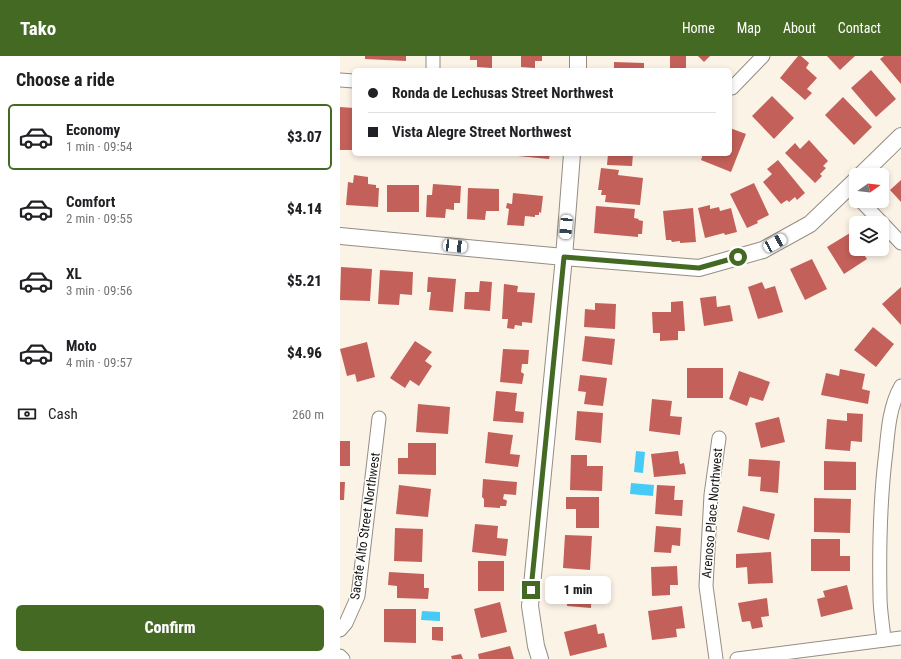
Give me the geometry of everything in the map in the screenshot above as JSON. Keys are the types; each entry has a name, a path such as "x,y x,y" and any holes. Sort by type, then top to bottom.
{"street":[{"path":"433,56 433,68"},
{"path":"578,56 578,68"},
{"path":"732,88 763,56"},
{"path":"340,80 352,81"},
{"path":"868,168 901,136"},
{"path":"540,659 536,646 530,606 564,257 572,156"},
{"path":"340,236 699,268 763,250 810,224 849,191"},
{"path":"868,208 875,216"},
{"path":"889,230 901,243"},
{"path":"884,640 880,599 880,542 884,467 890,421 897,393 901,386"},
{"name":"Sacate Alto Street Northwest","path":"340,630 346,623 358,596 379,418"},
{"name":"Arenoso Place Northwest","path":"716,659 706,586 711,494 719,438"},
{"path":"737,659 901,638"},
{"path":"340,656 343,659"}],"water":[{"path":"636,451 645,452 643,473 634,472"},
{"path":"631,483 654,485 653,496 630,494"},
{"path":"422,611 440,612 440,621 421,620"}],"building":[{"path":"365,56 406,56 406,61 365,59"},
{"path":"470,56 492,56 492,68 477,67 477,60 470,60"},
{"path":"521,56 542,56 542,61 535,61 535,68 521,67"},
{"path":"670,56 686,56 686,68 670,68"},
{"path":"698,56 710,56 704,62"},
{"path":"798,56 801,56 809,63 806,68 817,78 807,89 812,93 805,100 780,78"},
{"path":"827,56 855,56 840,70"},
{"path":"884,56 901,56 901,84 880,59"},
{"path":"614,62 644,63 644,68 614,68"},
{"path":"871,70 896,99 876,117 851,88"},
{"path":"772,96 794,118 774,139 752,116"},
{"path":"843,97 872,127 854,145 825,115"},
{"path":"340,107 352,108 352,150 340,150"},
{"path":"732,129 746,134 731,172 701,160 702,156 732,156"},
{"path":"809,140 828,161 823,166 826,168 820,174 822,176 815,183 785,153 795,143 800,149"},
{"path":"518,156 550,156 549,159"},
{"path":"608,156 633,156 632,166 607,165"},
{"path":"778,160 805,193 797,200 795,197 789,202 787,200 781,204 763,182 772,174 767,169"},
{"path":"601,168 619,170 618,175 643,178 640,205 605,202 606,195 601,195 602,190 598,190"},
{"path":"354,175 368,177 368,184 376,185 376,188 379,188 378,207 346,205 348,182 353,183"},
{"path":"901,180 901,202 890,190"},
{"path":"754,183 769,215 757,221 758,223 747,228 730,194"},
{"path":"433,184 461,186 460,203 454,203 454,210 446,209 445,218 426,217 427,195 432,195"},
{"path":"387,185 419,185 419,212 387,212"},
{"path":"468,188 499,189 499,211 486,211 485,220 467,219"},
{"path":"513,193 543,196 541,213 539,212 539,215 535,215 535,217 525,216 524,226 507,225 509,209 506,208 507,203 512,204"},
{"path":"710,205 710,209 719,207 720,211 731,208 737,232 725,235 724,233 705,238 698,208"},
{"path":"596,206 635,209 634,218 643,221 642,234 638,234 638,237 594,233"},
{"path":"693,208 696,242 680,243 680,241 672,242 671,240 666,240 663,211"},
{"path":"849,234 849,256 865,256 867,259 844,274 827,247"},
{"path":"812,259 827,289 805,300 790,269"},
{"path":"341,267 372,269 370,301 340,300"},
{"path":"380,270 413,272 412,295 400,294 399,305 378,304"},
{"path":"428,277 456,279 453,312 429,310 431,292 427,292"},
{"path":"480,281 492,282 490,311 464,309 465,292 479,292"},
{"path":"762,282 765,289 775,286 783,312 758,319 748,287"},
{"path":"504,284 518,286 517,292 535,293 532,323 522,322 522,326 515,325 514,329 507,328 508,319 502,319"},
{"path":"901,287 901,325 882,304"},
{"path":"716,296 717,307 730,305 733,321 704,326 700,298"},
{"path":"683,301 685,331 678,331 678,340 660,341 660,333 653,333 652,312 671,312 671,302"},
{"path":"595,303 616,304 615,329 584,327 585,309 595,310"},
{"path":"873,327 894,344 876,367 854,350"},
{"path":"585,336 615,339 612,365 582,361"},
{"path":"415,341 432,352 425,361 432,366 419,386 410,380 405,388 390,378"},
{"path":"367,342 375,377 357,382 355,374 347,376 340,349"},
{"path":"503,349 529,350 528,364 522,364 521,372 524,374 522,384 500,382"},
{"path":"687,368 723,368 723,398 687,398"},
{"path":"840,369 865,374 862,389 870,391 868,404 821,395 826,373 839,376"},
{"path":"739,371 770,382 763,401 750,397 747,406 729,399"},
{"path":"580,375 607,378 603,406 584,404 586,392 578,391"},
{"path":"496,391 517,393 515,411 524,412 523,423 493,421"},
{"path":"652,399 672,401 670,416 682,417 680,435 649,431"},
{"path":"418,404 450,407 448,434 416,432"},
{"path":"577,411 603,413 601,443 575,440"},
{"path":"847,413 863,414 862,442 851,441 850,451 825,449 827,419 847,421"},
{"path":"779,417 785,442 761,448 755,423"},
{"path":"488,432 513,435 510,454 520,455 518,467 485,463"},
{"path":"340,441 350,441 350,466 340,466"},
{"path":"408,443 436,443 436,475 398,474 398,458 408,458"},
{"path":"678,451 680,464 684,463 686,474 654,477 651,454"},
{"path":"571,455 587,455 587,466 603,466 602,491 570,490"},
{"path":"749,459 780,461 778,493 760,491 761,477 748,476"},
{"path":"824,461 856,462 856,490 824,490"},
{"path":"483,479 517,482 516,495 504,494 503,499 507,501 506,506 500,506 500,508 484,507 484,499 482,497"},
{"path":"340,482 345,482 344,500 340,500"},
{"path":"399,485 431,489 428,517 396,514"},
{"path":"657,485 675,486 674,500 683,500 682,516 655,514"},
{"path":"566,497 599,497 599,528 576,528 576,509 566,509"},
{"path":"814,498 851,499 850,533 814,532"},
{"path":"743,506 775,514 769,540 737,532"},
{"path":"475,524 498,526 497,538 508,539 506,556 472,552"},
{"path":"656,526 681,528 680,546 672,545 671,553 654,552"},
{"path":"395,528 423,529 422,562 394,561"},
{"path":"565,535 592,536 590,570 563,568"},
{"path":"811,539 840,539 840,556 850,556 850,571 811,571"},
{"path":"771,552 773,583 748,584 747,567 736,568 736,554"},
{"path":"478,561 504,561 504,591 478,591"},
{"path":"677,566 678,585 670,585 670,595 652,596 651,567"},
{"path":"389,572 424,574 424,588 429,588 428,599 397,598 397,586 388,585"},
{"path":"559,580 592,583 591,608 567,606 568,593 559,592"},
{"path":"847,585 853,609 821,617 817,599 825,597 823,591"},
{"path":"767,598 769,616 761,617 763,627 752,629 750,621 742,622 738,603"},
{"path":"500,602 507,632 481,638 474,609"},
{"path":"682,606 685,628 676,629 677,637 652,640 648,611"},
{"path":"384,609 416,609 416,643 384,642"},
{"path":"596,624 598,634 604,633 607,647 570,656 564,632"},
{"path":"432,627 443,627 443,641 432,640"},
{"path":"510,646 514,659 479,659 478,654"},
{"path":"461,654 463,659 452,659 451,656"}],"route":[{"path":"531,590 564,257 699,268 738,257"}]}
